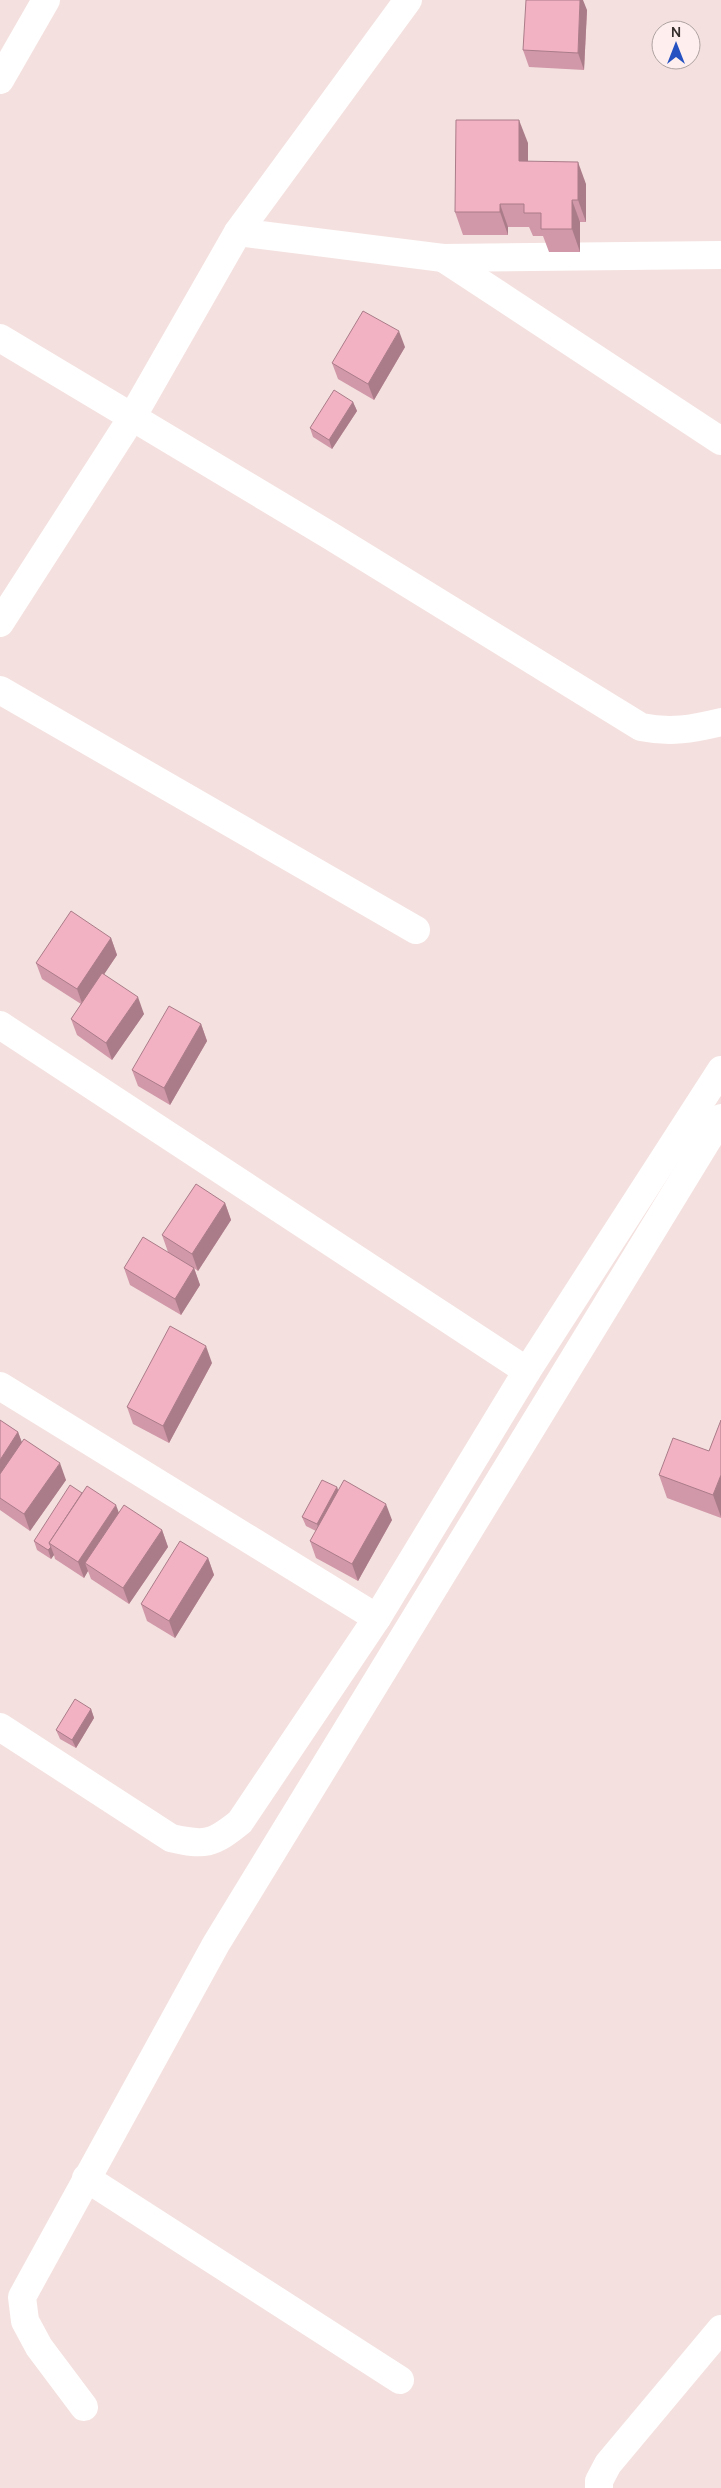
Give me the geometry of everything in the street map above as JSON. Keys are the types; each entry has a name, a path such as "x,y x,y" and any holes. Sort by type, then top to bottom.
{"street":[{"path":"0,80 46,0"},
{"path":"0,623 131,419 238,232 408,0"},
{"path":"238,232 443,258 721,255"},
{"path":"443,258 721,442"},
{"path":"0,338 131,419 328,535 641,727 656,730 686,730 721,722"},
{"path":"0,690 416,930"},
{"path":"0,1025 527,1371"},
{"path":"0,1728 172,1838 194,1843 218,1840 240,1822 377,1618 527,1371 721,1070"},
{"path":"84,2407 39,2347 25,2321 22,2297 216,1944 721,1119"},
{"path":"0,1386 377,1618"},
{"path":"86,2178 400,2380"},
{"path":"599,2488 599,2481 608,2464 721,2329"}],"building":[{"path":"526,0 580,0 578,53 523,50"},
{"path":"456,120 519,120 519,161 578,162 578,200 572,200 572,229 541,229 541,213 524,213 524,204 500,204 500,212 455,212"},
{"path":"363,311 399,331 368,384 332,363"},
{"path":"334,390 353,402 329,440 310,428"},
{"path":"71,911 111,938 77,989 36,963"},
{"path":"102,973 138,997 106,1043 71,1019"},
{"path":"169,1006 201,1024 164,1088 132,1070"},
{"path":"196,1184 225,1203 192,1254 162,1235"},
{"path":"143,1237 194,1268 175,1299 124,1268"},
{"path":"170,1326 206,1346 163,1426 127,1407"},
{"path":"0,1420 18,1432 0,1460"},
{"path":"721,1420 721,1475 713,1495 659,1475 673,1438 709,1451"},
{"path":"24,1439 60,1463 24,1514 0,1498 0,1474"},
{"path":"322,1480 337,1487 317,1524 302,1517"},
{"path":"344,1480 386,1504 352,1564 310,1541"},
{"path":"70,1485 82,1493 49,1543 51,1547 48,1550 34,1541"},
{"path":"87,1486 116,1505 78,1562 49,1543"},
{"path":"124,1505 162,1530 123,1588 85,1563"},
{"path":"180,1541 208,1558 169,1621 141,1604"},
{"path":"75,1699 91,1709 72,1740 56,1730"}]}
